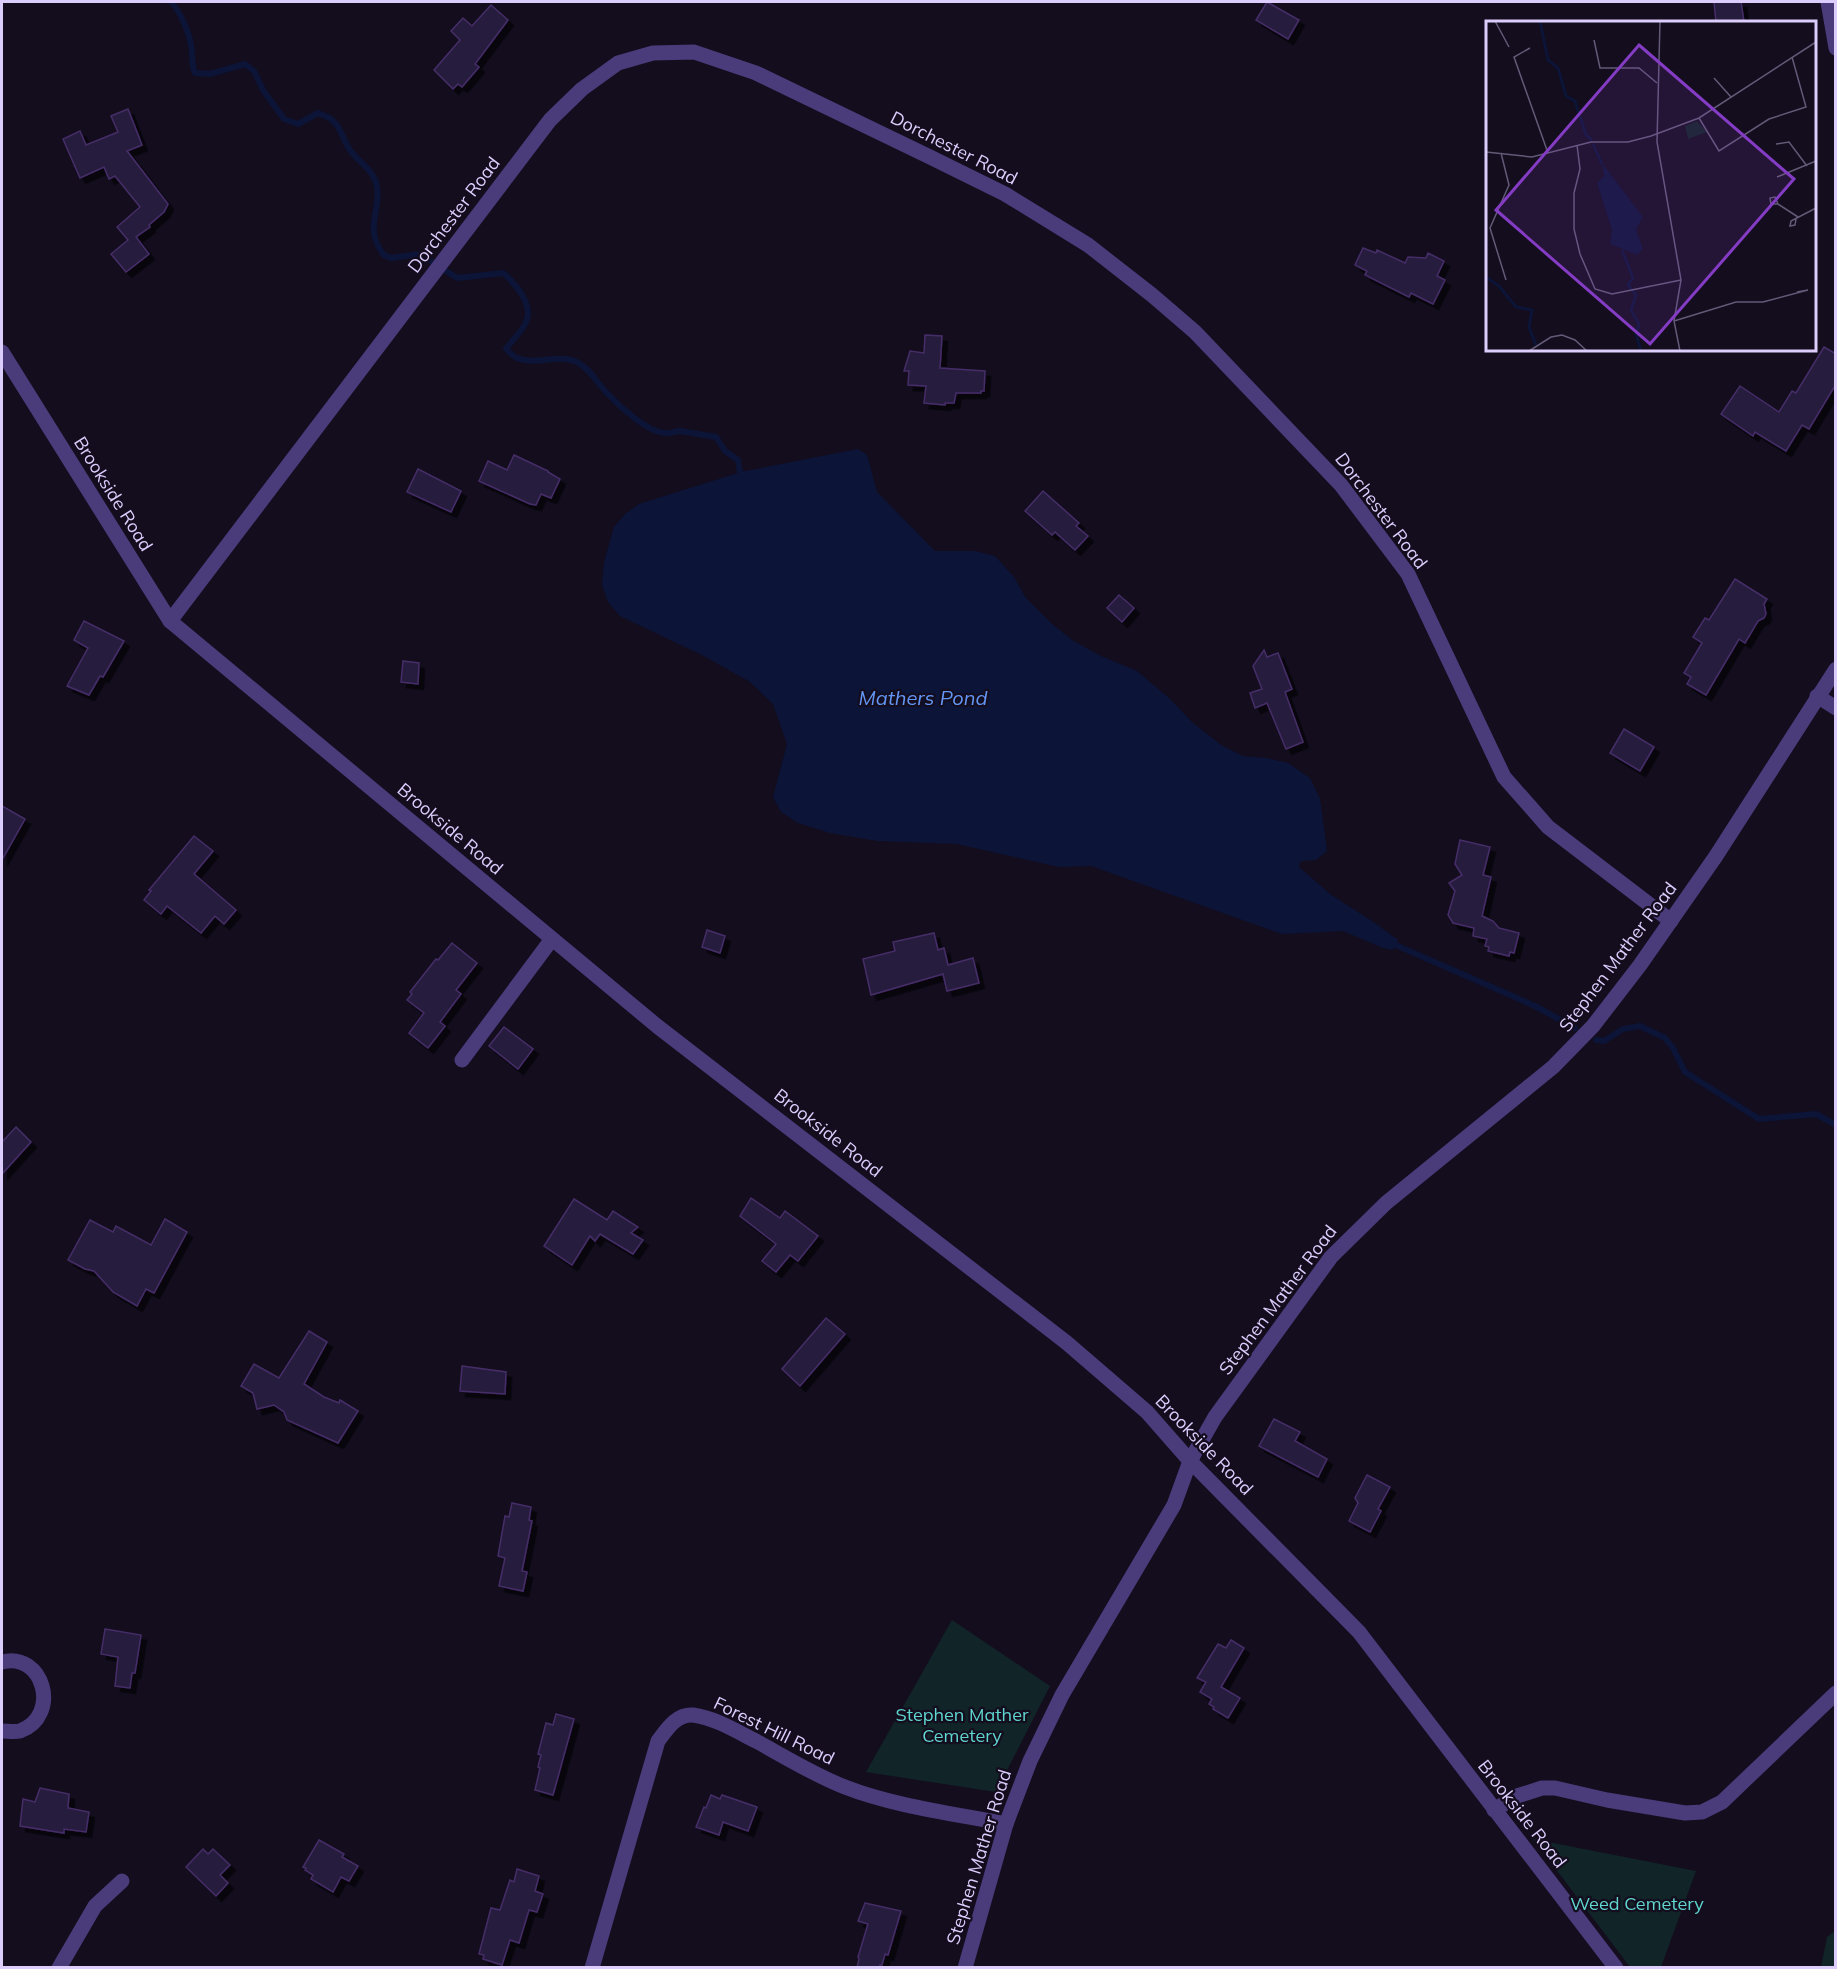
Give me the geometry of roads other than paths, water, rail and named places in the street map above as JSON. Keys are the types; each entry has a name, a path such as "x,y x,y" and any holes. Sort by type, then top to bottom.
{"street":[{"path":"1828,2 1836,48"},
{"name":"Dorchester Road","path":"170,621 550,120 582,89 618,63 653,53 694,52 756,73 1005,194 1088,245 1197,334 1341,485 1408,574 1504,777 1548,827 1671,921"},
{"name":"Brookside Road","path":"2,352 170,621 657,1026 1067,1342 1147,1412 1190,1461 1359,1632 1616,1968"},
{"name":"Stephen Mather Road","path":"965,1968 1006,1824 1030,1761 1062,1695 1174,1505 1190,1461 1215,1417 1337,1250 1386,1203 1526,1090 1574,1047 1613,1002 1716,856 1836,669"},
{"path":"1817,696 1836,708"},
{"path":"462,1060 552,939"},
{"path":"2,1662 25,1664 41,1679 46,1697 38,1719 19,1731 2,1731"},
{"path":"1494,1810 1524,1793 1542,1788 1555,1788 1685,1814 1702,1812 1722,1802 1836,1694"},
{"name":"Forest Hill Road","path":"592,1968 658,1741 672,1722 689,1715 705,1717 735,1730 846,1788 884,1799 1006,1824"},
{"path":"59,1968 95,1906 123,1881"}],"water":[{"name":"Mathers Pond","path":"858,449 867,455 877,492 935,551 975,551 995,556 1014,577 1026,598 1072,640 1101,656 1137,671 1170,699 1193,723 1221,745 1243,756 1288,763 1310,778 1320,799 1327,851 1316,860 1301,861 1299,867 1330,894 1398,940 1393,950 1343,931 1282,934 1091,866 1059,867 957,844 878,841 830,833 798,823 781,812 773,797 787,744 773,704 750,682 702,655 620,616 608,602 602,585 604,562 614,527 625,514 639,504 741,472"}],"waterway":[{"path":"171,2 181,16 188,34 195,73 210,74 245,64 254,71 263,90 284,119 298,124 318,113 334,122 350,150 376,181 378,196 374,228 375,237 384,255 391,258 420,254 457,278 503,273 518,288 528,315 524,326 506,349 511,354 517,358 532,361 562,359 577,362 621,406 652,429 666,433 680,431 716,437 725,451 738,460 740,472 745,476"},
{"path":"1391,943 1535,1006 1575,1028"},
{"path":"1596,1040 1604,1041 1623,1029 1640,1026 1665,1038 1673,1048 1685,1072 1759,1119 1816,1114 1836,1125"}],"park label":[{"name":"Stephen Mather Cemetery","path":"962,1725"},
{"name":"Weed Cemetery","path":"1637,1904"}]}
